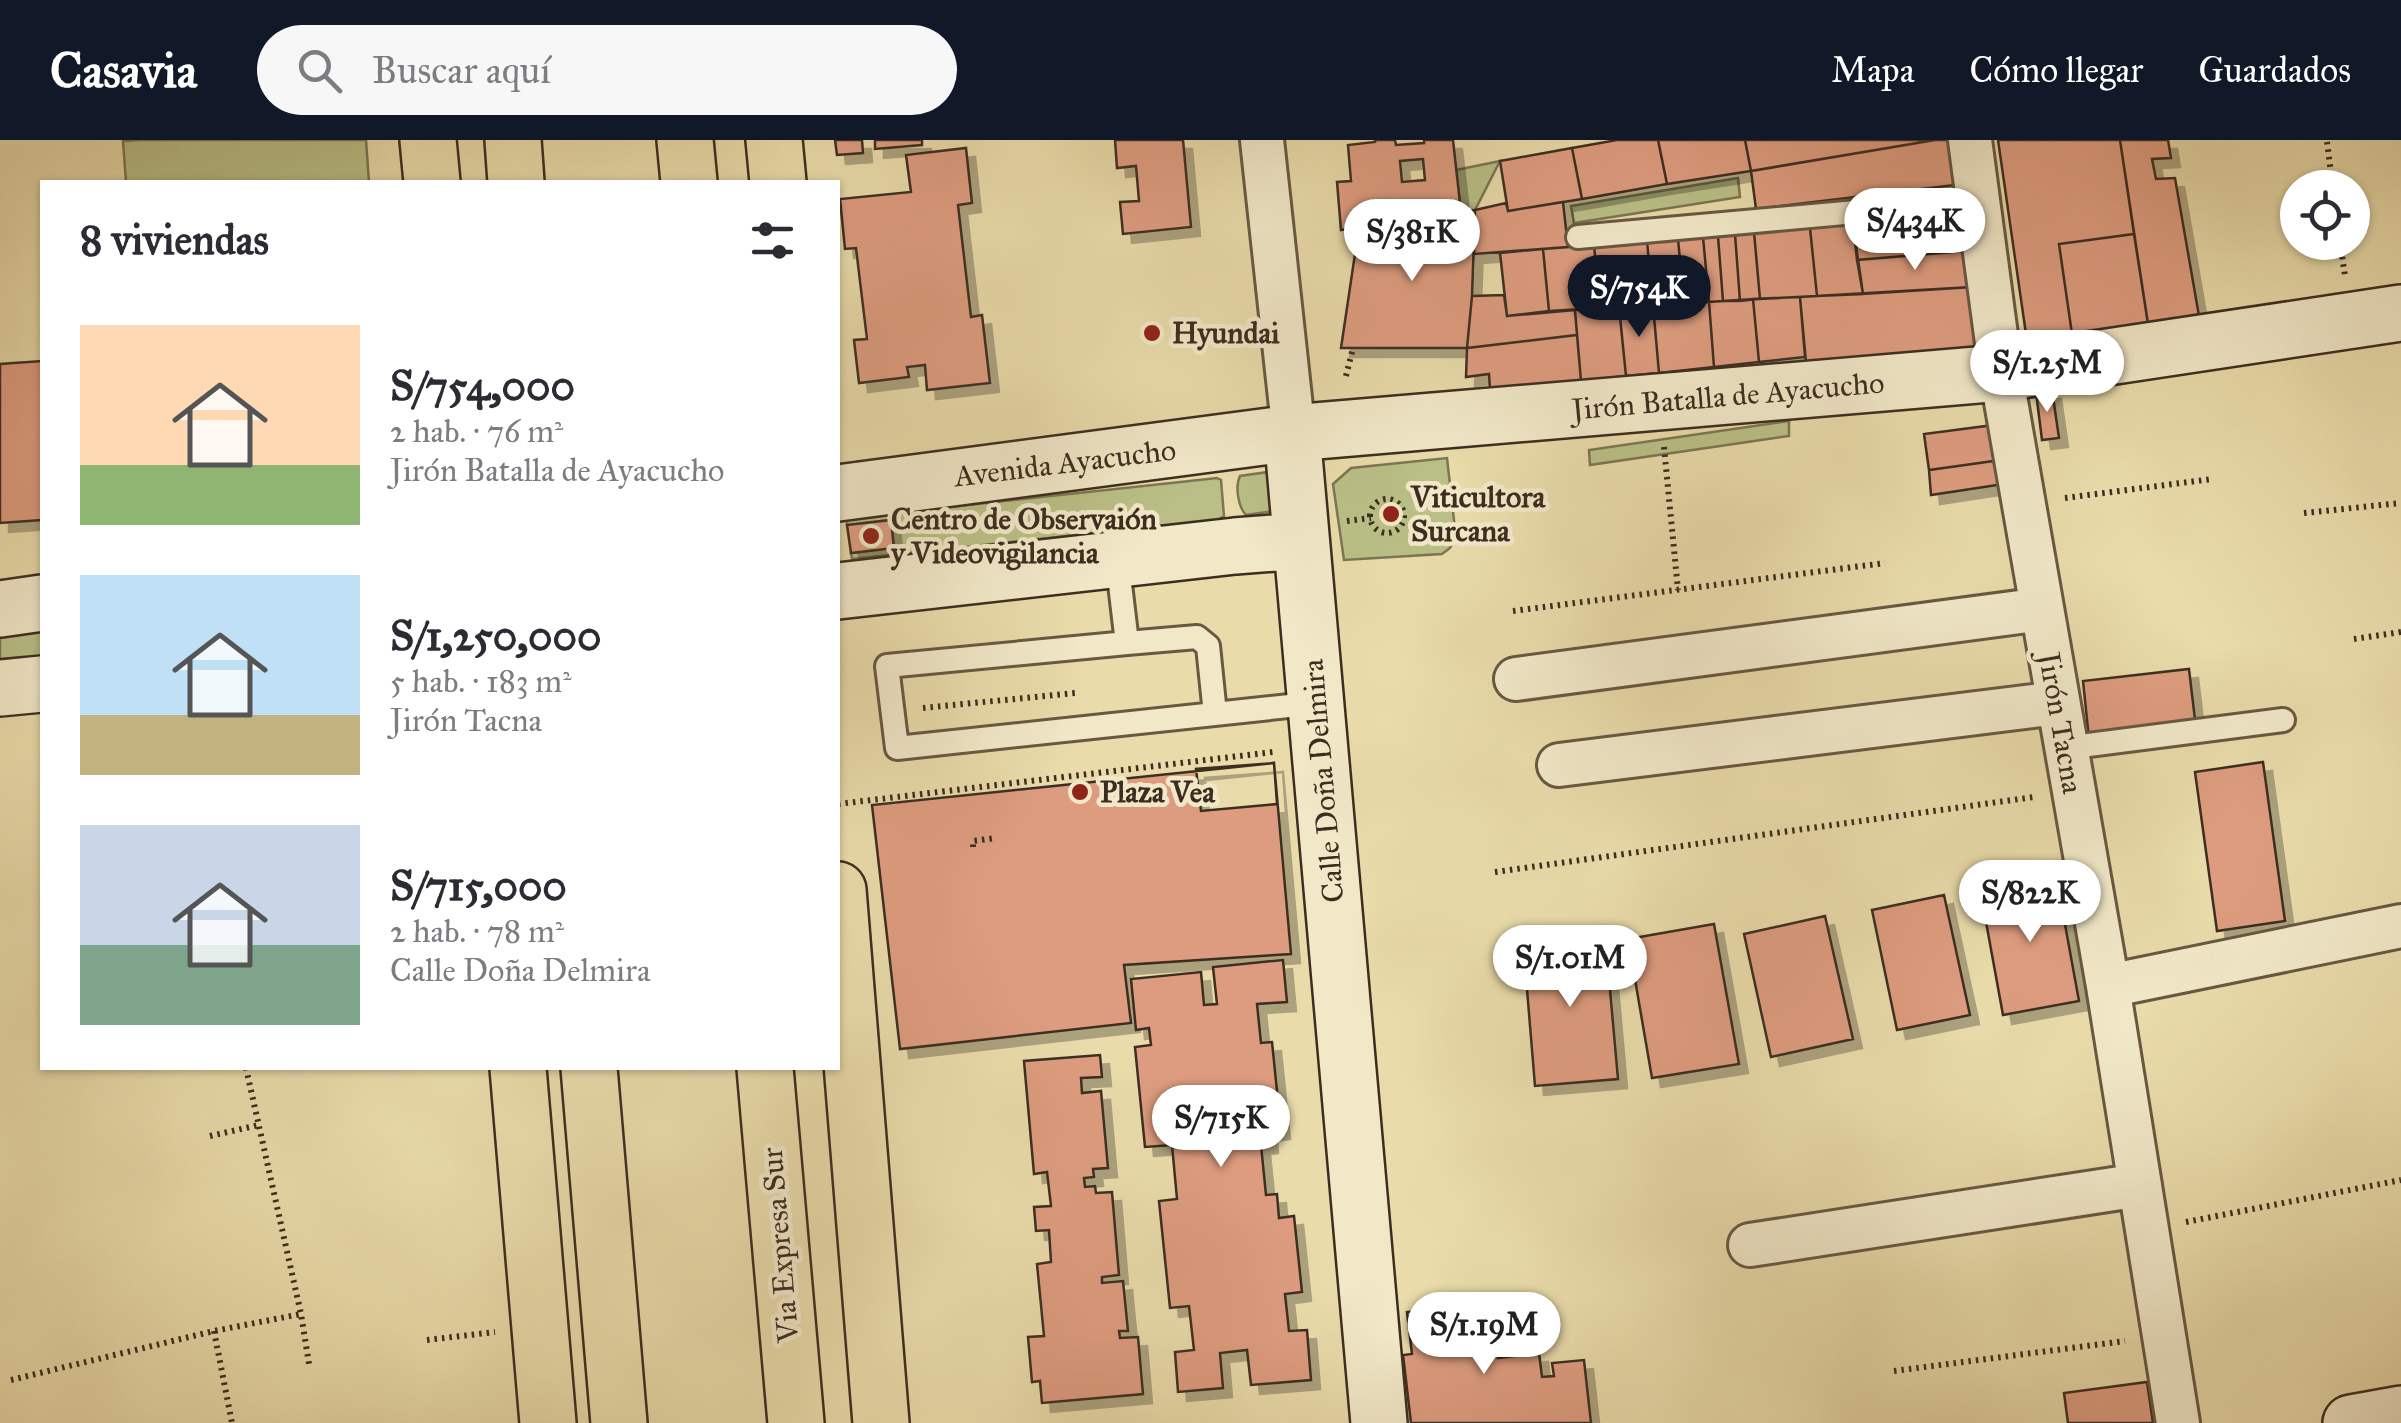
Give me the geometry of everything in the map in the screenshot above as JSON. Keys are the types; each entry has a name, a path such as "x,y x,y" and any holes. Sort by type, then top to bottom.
{"main road":[{"path":"428,140 432,180"},
{"path":"512,140 516,180"},
{"path":"685,140 689,180"},
{"path":"774,140 778,180"},
{"path":"840,915 881,1423"},
{"path":"589,1070 619,1423"},
{"name":"Via Expresa Sur","path":"765,1070 796,1423"},
{"path":"518,1079 548,1423"}],"street":[{"name":"Calle Doña Delmira","path":"1262,140 1292,434 1317,532 1317,704 1379,1423"},
{"name":"Jirón Tacna","path":"1970,140 2000,373 2108,986 2178,1423"},
{"name":"Jirón Batalla de Ayacucho","path":"1292,434 2000,373 2401,313"},
{"name":"Avenida Ayacucho","path":"840,493 1292,434"},
{"path":"840,591 1317,532"},
{"path":"0,608 40,603"},
{"path":"1516,679 2042,608"},
{"path":"0,688 40,684"},
{"path":"1559,765 2057,703"},
{"path":"2108,986 2401,926"},
{"path":"1750,1244 2140,1185"},
{"path":"2350,1423 2401,1414"}],"lane":[{"path":"1578,237 1978,201"},
{"path":"1117,559 1127,643"},
{"path":"1215,714 1208,646 1197,637 887,666 897,748 1317,704"},
{"path":"2065,748 2284,720"}],"path":[{"path":"2328,142 2331,170"},
{"path":"1346,376 1353,348"},
{"path":"1661,402 1678,590"},
{"path":"2023,503 2212,479"},
{"path":"1381,500 1398,501 1404,511 1404,522 1392,532 1375,528 1370,518 1372,507 1381,500"},
{"path":"2304,513 2401,504"},
{"path":"1317,532 1370,518"},
{"path":"1513,612 1885,563"},
{"path":"2354,639 2401,632"},
{"path":"893,711 1082,693"},
{"path":"1178,718 1183,767"},
{"path":"840,804 1183,767 1279,752"},
{"path":"1496,872 2073,792"},
{"path":"973,848 972,841 996,838"},
{"path":"246,1070 309,1364"},
{"path":"210,1136 259,1125"},
{"path":"2147,1230 2401,1180"},
{"path":"12,1380 301,1314"},
{"path":"214,1331 232,1423"},
{"path":"427,1340 499,1331"},
{"path":"1894,1371 2164,1336"}],"green space":[{"path":"366,140 369,180 126,180 123,141"},
{"path":"1500,161 1475,210 1461,212 1456,170"},
{"path":"1738,178 1740,197 1574,223 1571,206"},
{"path":"1789,421 1789,436 1590,465 1589,450"},
{"path":"1447,458 1456,538 1450,548 1442,554 1344,560 1333,484 1351,468"},
{"path":"1268,472 1273,511 1246,515 1238,496 1240,476"},
{"path":"1221,480 1224,516 1218,520 852,559 851,553 894,548 891,520 847,525 847,518"},
{"path":"40,615 40,665 0,672 0,619"}],"building":[{"path":"835,140 862,140 863,153 837,155"},
{"path":"875,140 922,140 922,145 875,149"},
{"path":"1115,140 1183,140 1191,227 1123,234 1120,202 1139,201 1136,166 1117,168"},
{"path":"1395,140 1396,145 1453,140 1461,212 1341,230 1337,182 1351,181 1348,145","holes":["1423,159 1425,180 1402,182 1400,161"]},
{"path":"1617,140 1658,140 1667,184 1582,199 1572,148"},
{"path":"1658,140 1745,140 1751,171 1667,184"},
{"path":"1745,140 1935,140 1751,171"},
{"path":"1948,140 1955,185 1756,209 1751,171"},
{"path":"1998,140 2120,140 2134,234 2059,244 2072,334 2027,341"},
{"path":"2120,140 2168,140 2171,158 2152,159 2156,179 2175,178 2199,316 2148,324"},
{"path":"966,148 972,203 958,205 971,317 982,315 990,383 927,390 925,365 907,367 909,377 859,383 854,340 867,339 856,248 845,249 840,199 911,192 906,155"},
{"path":"1572,148 1582,199 1508,211 1500,161"},
{"path":"1563,202 1568,247 1474,254 1475,210 1506,203 1508,211"},
{"path":"1475,210 1467,348 1341,348 1359,227"},
{"path":"1960,216 1965,251 1857,260 1853,224"},
{"path":"1853,224 1863,294 1817,296 1810,228"},
{"path":"1810,228 1817,296 1760,299 1754,232"},
{"path":"1754,232 1760,299 1740,301 1735,234"},
{"path":"1735,234 1740,301 1723,301 1718,236"},
{"path":"2134,234 2148,324 2072,334 2059,244"},
{"path":"1718,236 1723,301 1709,302 1703,237"},
{"path":"1703,237 1709,302 1684,303 1678,239"},
{"path":"1678,239 1684,303 1653,305 1647,241"},
{"path":"1647,241 1653,305 1600,308 1594,245"},
{"path":"1594,245 1600,308 1549,311 1543,249"},
{"path":"1543,249 1549,311 1507,316 1500,253"},
{"path":"1965,251 1971,287 1863,294 1857,260"},
{"path":"1971,287 1980,348 1806,362 1800,297"},
{"path":"1504,295 1507,316 1575,310 1577,335 1467,348 1472,296"},
{"path":"1800,297 1805,357 1759,362 1753,299"},
{"path":"1753,299 1759,362 1714,367 1709,302"},
{"path":"1709,302 1714,367 1659,373 1653,305"},
{"path":"1653,305 1659,373 1626,376 1619,307"},
{"path":"1619,307 1626,376 1581,381 1575,310"},
{"path":"1577,335 1581,381 1490,390 1489,374 1466,377 1467,348"},
{"path":"40,361 40,520 0,523 0,364"},
{"path":"2052,390 2059,438 2042,440 2036,392"},
{"path":"1994,425 2001,460 1929,470 1924,434"},
{"path":"2001,460 2004,484 1931,495 1929,470"},
{"name":"Centro de Observaión y Videovigilancia","path":"891,520 894,548 851,553 847,525"},
{"path":"2189,669 2196,728 2089,739 2083,681"},
{"path":"2263,762 2285,921 2217,931 2195,772"},
{"path":"1274,763 1291,954 1124,965 1131,1023 900,1049 872,805"},
{"path":"1274,763 1277,804 1201,811 1196,769"},
{"path":"2056,875 2079,1001 2003,1015 1980,889"},
{"path":"1944,895 1970,1015 1897,1030 1872,910"},
{"path":"1825,916 1853,1039 1771,1057 1744,934"},
{"path":"1714,924 1739,1064 1652,1078 1628,939"},
{"path":"1605,934 1618,1079 1535,1086 1523,941"},
{"path":"1283,960 1287,1002 1257,1004 1261,1043 1272,1042 1281,1130 1268,1132 1269,1144 1261,1145 1266,1195 1277,1194 1279,1218 1294,1216 1302,1292 1285,1294 1289,1331 1307,1330 1311,1380 1251,1385 1247,1350 1220,1353 1223,1388 1178,1392 1175,1352 1194,1350 1189,1306 1170,1308 1159,1201 1177,1199 1172,1145 1145,1147 1135,1047 1151,1045 1149,1028 1136,1030 1131,979 1201,972 1204,1005 1217,1004 1213,967"},
{"path":"1100,1055 1102,1077 1081,1078 1082,1093 1101,1091 1108,1168 1093,1169 1094,1177 1084,1178 1085,1187 1095,1186 1096,1193 1112,1192 1119,1275 1102,1277 1102,1283 1123,1281 1128,1331 1119,1331 1120,1338 1138,1337 1143,1394 1042,1403 1040,1381 1032,1382 1028,1337 1044,1336 1037,1264 1051,1262 1049,1230 1036,1231 1034,1207 1051,1206 1047,1172 1034,1174 1024,1061"},
{"path":"1473,1305 1476,1329 1495,1327 1498,1358 1539,1353 1542,1377 1554,1376 1552,1363 1584,1360 1591,1423 1411,1423 1403,1355 1412,1354 1407,1312"},
{"path":"2147,1382 2153,1423 2068,1423 2064,1393"}],"place":[{"name":"Hyundai","path":"1152,333"},
{"name":"Viticultora Surcana","path":"1391,514"},
{"name":"Centro de Observaión y Videovigilancia","path":"871,536"},
{"name":"Plaza Vea","path":"1080,792"}]}
